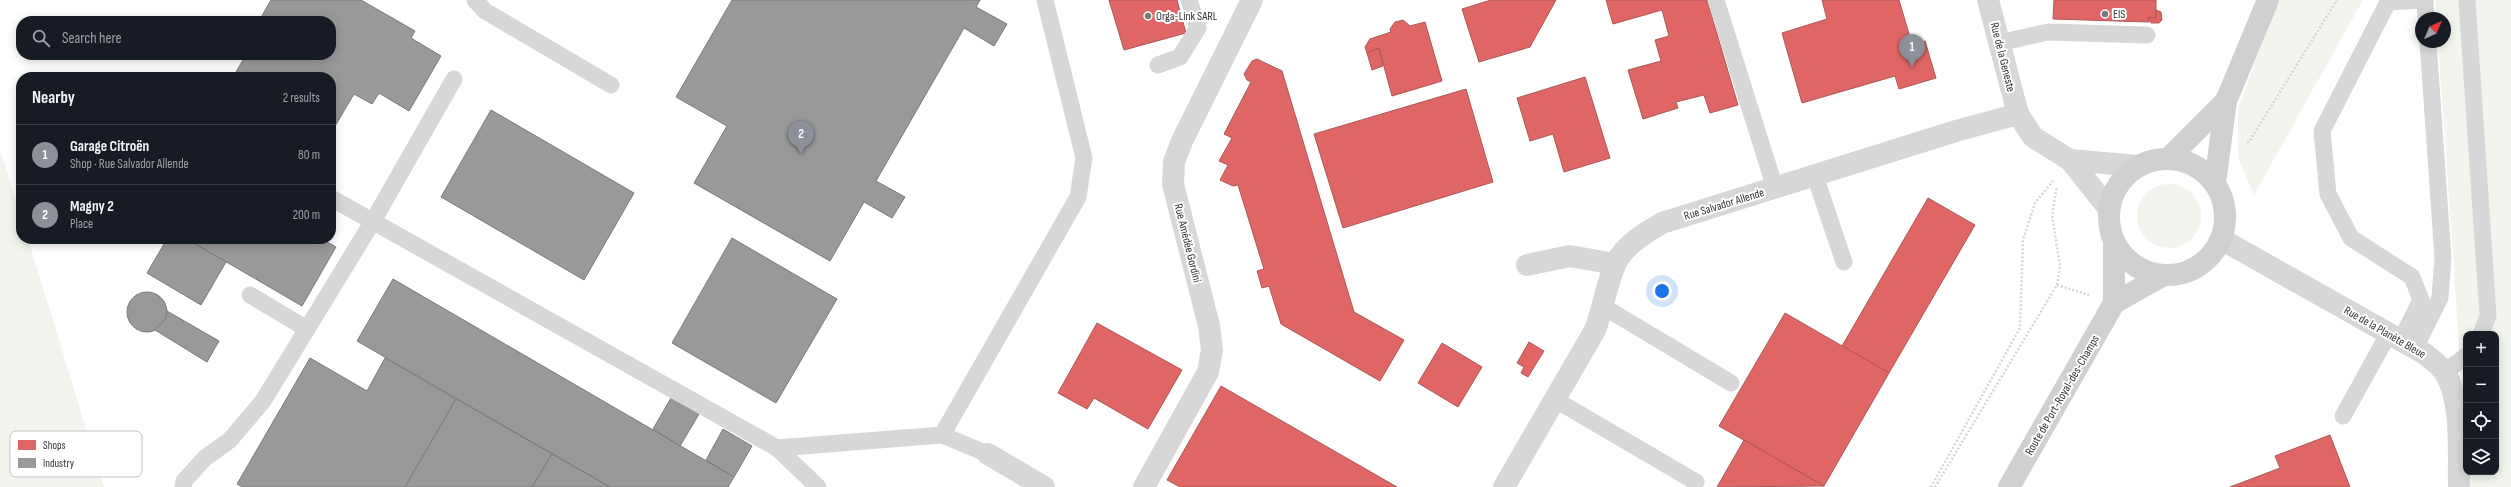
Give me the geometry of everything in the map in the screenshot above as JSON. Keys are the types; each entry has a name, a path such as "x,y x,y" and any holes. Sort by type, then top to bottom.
{"main road":[{"path":"2215,183 2226,101 2268,0"},
{"path":"2169,158 2226,101"},
{"path":"2169,158 2187,162 2203,170 2215,183 2223,201 2225,220 2221,239 2214,252 2192,270 2178,274 2164,275 2148,272 2134,265 2122,254 2114,241 2109,225 2109,209 2117,187 2124,177 2137,166 2153,160 2169,158"},
{"name":"Route de Port-Royal-des-Champs","path":"2009,487 2114,303 2114,241"},
{"path":"2114,303 2164,275"}],"street":[{"name":"Rue Amédée Gordini","path":"1144,487 1208,372 1212,350 1209,326 1173,184 1174,162 1182,141 1252,0"},
{"name":"Rue de la Geneste","path":"1988,0 2018,114"},
{"name":"Rue Salvador Allende","path":"1504,487 1595,330 1604,307 1615,264 1635,240 1662,223 1956,131 2018,114"},
{"path":"2018,114 2033,137 2070,160 2109,209"},
{"path":"2070,160 2137,166"},
{"name":"Rue de la Planète Bleue","path":"2221,239 2425,354 2445,372 2451,385 2456,403 2459,487"},
{"path":"1527,265 1570,256 1615,264"},
{"path":"988,454 1044,487"}],"lane":[{"path":"475,0 485,11 611,85"},
{"path":"942,435 1078,197 1084,158 1045,0"},
{"path":"1158,65 1180,57 1198,28 1189,0"},
{"path":"1716,0 1775,188"},
{"path":"2401,340 2421,300 2412,277 2351,238 2328,194 2322,131 2389,1 2425,0 2426,12"},
{"path":"2467,0 2488,316 2482,331"},
{"path":"1999,43 2048,32 2147,35"},
{"path":"2343,416 2401,340 2440,298 2443,258 2428,48"},
{"path":"184,487 184,481 205,458 230,440 263,401 372,221 454,79"},
{"path":"1815,176 1844,262"},
{"path":"336,201 777,448 818,487"},
{"path":"250,295 307,329"},
{"path":"1604,307 1731,383"},
{"path":"2445,372 2463,358"},
{"path":"1554,399 1696,482"},
{"path":"777,448 942,435 988,454"}],"path":[{"path":"2221,136 2249,142 2337,0"},
{"path":"1935,487 2057,285 2060,266 2052,215 2057,184 2070,160"},
{"path":"1931,487 2020,328 2023,240 2035,203 2070,160"},
{"path":"2057,285 2114,303"}],"shaded area":[{"path":"2278,0 2363,0 2254,195 2238,157 2238,109"},
{"path":"2435,0 2511,0 2511,487 2469,487 2468,475 2499,475 2499,331 2463,331 2463,402 2438,48 2451,48 2451,12 2436,12"},
{"path":"0,149 16,202 16,244 30,244 87,431 10,431 10,477 101,477 104,487 0,487"},
{"path":"2169,184 2187,190 2195,198 2201,216 2195,234 2187,242 2169,248 2151,242 2143,234 2137,216 2143,198 2151,190"}],"building: Shops":[{"name":"Orga-Link SARL","path":"1109,0 1177,0 1186,33 1124,50"},
{"path":"1491,0 1556,0 1530,47 1479,62 1462,9"},
{"path":"1606,0 1707,0 1738,105 1710,113 1704,95 1676,102 1678,108 1643,119 1628,70 1661,61 1655,40 1669,36 1662,10 1613,24"},
{"path":"1822,0 1899,0 1912,44 1925,41 1936,78 1899,89 1895,76 1802,103 1782,33 1827,19"},
{"name":"EIS","path":"2054,0 2156,0 2156,18 2148,18 2149,22 2053,19"},
{"path":"2156,10 2161,12 2162,20 2159,23 2151,23 2148,18 2156,18"},
{"path":"1403,20 1410,26 1425,22 1442,81 1392,96 1379,48 1367,53 1365,47 1370,39 1391,32 1390,29 1395,22"},
{"path":"1379,48 1383,66 1372,70 1367,53"},
{"path":"1257,59 1282,71 1354,312 1404,340 1380,381 1281,324 1269,286 1262,288 1257,271 1264,269 1238,185 1233,186 1220,180 1228,165 1219,161 1232,138 1224,134 1251,82 1247,80 1244,74 1252,61"},
{"path":"1585,77 1610,158 1564,172 1553,134 1530,141 1517,98"},
{"path":"1466,89 1493,182 1343,228 1314,134"},
{"path":"1928,198 1975,225 1889,373 1842,346"},
{"path":"1785,313 1889,373 1824,486 1719,426"},
{"path":"1097,323 1182,370 1148,429 1094,398 1087,409 1058,393"},
{"path":"1529,342 1544,351 1528,377 1521,373 1524,367 1517,363"},
{"path":"1442,343 1482,367 1458,407 1418,383"},
{"path":"1221,386 1397,487 1180,487 1167,480"},
{"path":"2330,435 2350,487 2230,487 2280,468 2275,456"},
{"path":"1744,440 1824,486 1717,487"}],"building: Industry":[{"path":"271,0 361,0 415,31 411,38 441,56 409,111 379,93 372,104 354,94 336,125 336,72 236,72 243,60 336,60 336,16 262,16"},
{"path":"732,0 980,0 976,7 1007,24 994,46 964,28 876,181 905,197 892,218 864,202 830,261 694,183 727,126 676,97"},
{"path":"491,110 634,193 584,280 441,197"},
{"path":"732,238 837,299 776,403 672,343"},
{"path":"164,244 195,244 226,262 201,305 147,273"},
{"path":"196,244 331,244 336,247 302,306"},
{"path":"393,279 734,477 728,487 610,487 357,341"},
{"path":"147,292 155,294 161,298 165,304 167,312 165,320 161,326 155,330 147,332 139,330 133,326 129,320 127,312 129,304 133,298 139,294"},
{"path":"167,311 219,341 207,362 155,330 166,318"},
{"path":"310,358 367,391 385,358 456,399 405,487 242,487 237,484"},
{"path":"671,398 699,414 680,446 653,429"},
{"path":"456,399 552,454 532,487 405,487"},
{"path":"723,429 752,446 734,477 706,460"},
{"path":"552,454 610,487 532,487"}],"place":[{"name":"EIS","path":"2105,14"},
{"name":"Orga-Link SARL","path":"1148,16"},
{"name":"Garage Citroën","path":"1912,67"},
{"name":"Magny 2","path":"801,154"}]}
